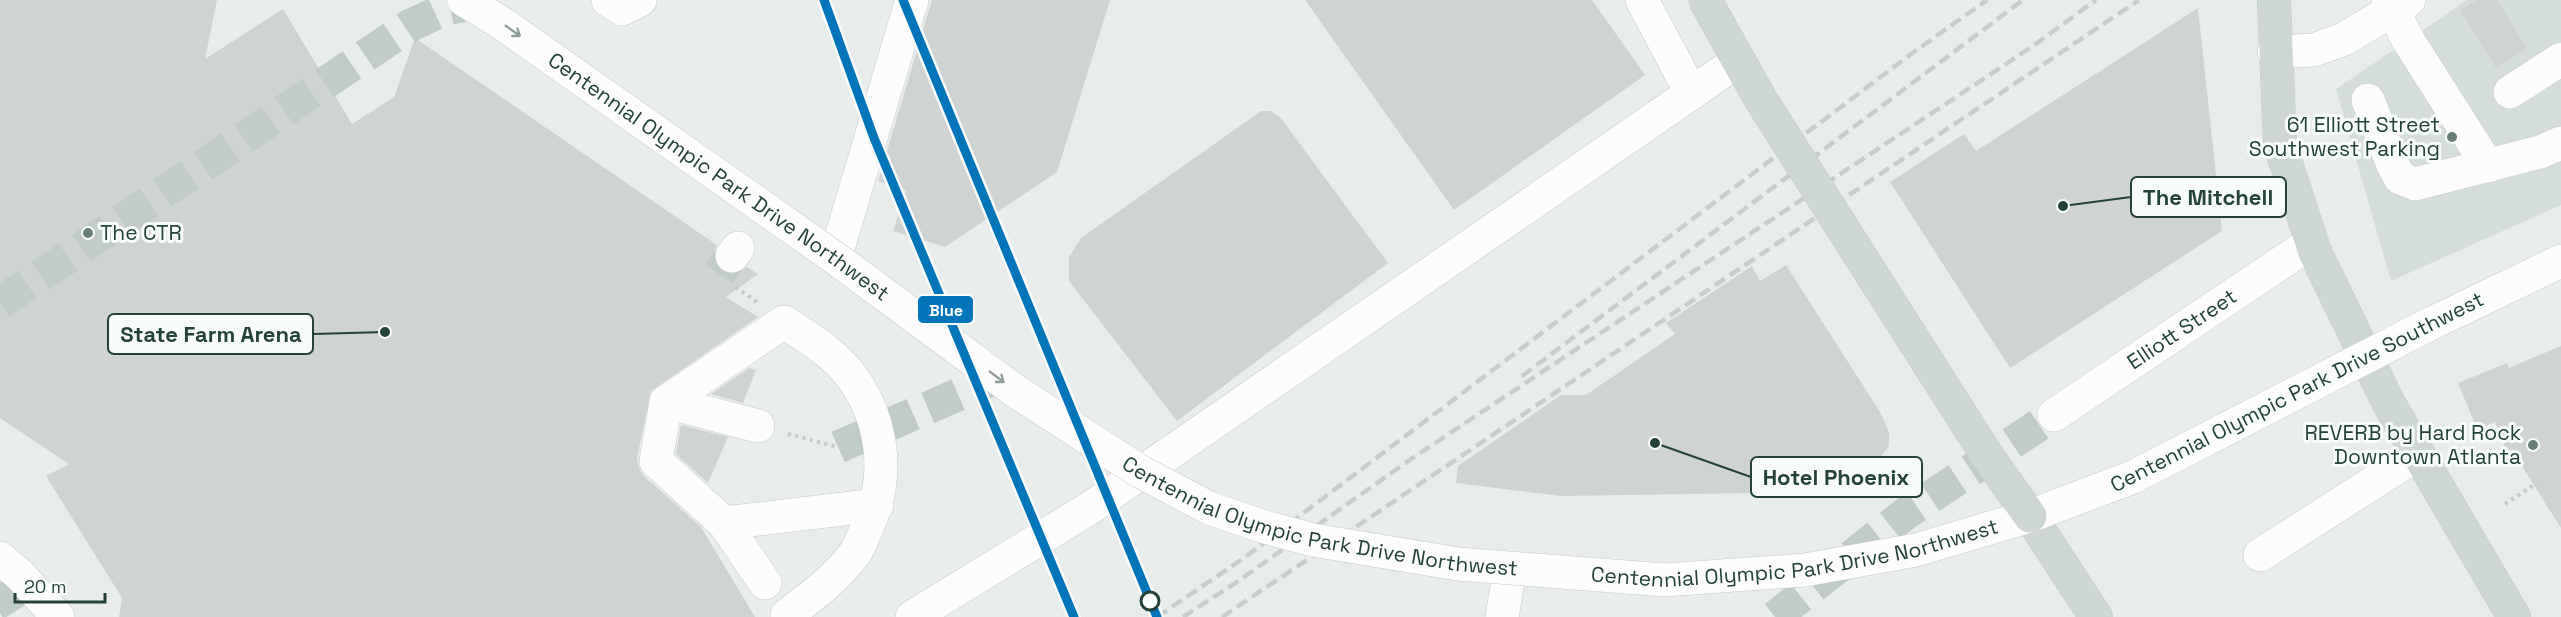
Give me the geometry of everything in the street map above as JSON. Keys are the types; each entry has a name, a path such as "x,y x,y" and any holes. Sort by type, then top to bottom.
{"main road":[{"path":"1705,0 1738,61 1988,457 2030,516 2096,617"},
{"path":"2274,0 2274,52 2280,145 2312,242 2336,300 2418,454 2514,617"}],"street":[{"name":"Centennial Olympic Park Drive Northwest","path":"464,0 503,24 835,258 1018,393 1141,472 1209,508 1313,540 1458,564 1665,580 1805,570 1916,550 2030,516"},
{"path":"608,0 622,9 640,0"},
{"path":"835,258 912,0"},
{"path":"1642,0 1684,79"},
{"path":"2274,52 2314,50 2344,39 2396,4 2488,166"},
{"path":"2510,92 2561,59"},
{"path":"912,617 1090,508 1738,61"},
{"path":"2368,100 2400,178 2415,184 2540,152 2561,143"},
{"name":"Elliott Street","path":"2054,415 2312,242"},
{"name":"Centennial Olympic Park Drive Southwest","path":"2030,516 2133,477 2428,325 2561,261"},
{"path":"765,583 724,523 656,461 666,402 784,321 830,353 854,379 869,407 881,446 882,475 877,505 856,552 820,589 787,615 788,617"},
{"path":"666,402 758,426"},
{"path":"2260,555 2418,454"},
{"path":"724,523 877,505"},
{"path":"0,558 20,575 58,617"},
{"path":"1502,617 1510,569"}],"path":[{"path":"733,262 784,321"},
{"path":"758,426 838,447"},
{"path":"2505,504 2537,483"}],"shaded area":[{"name":"61 Elliott Street Southwest Parking","path":"2467,0 2561,0 2561,205 2391,281 2336,89"}],"building":[{"path":"0,0 217,0 205,59 283,9 352,124 394,97 415,38 717,245 713,254 715,263 721,271 729,274 739,273 747,267 758,274 726,297 758,317 651,391 637,458 643,475 701,527 755,617 119,617 122,598 46,476 69,464 0,418"},
{"path":"932,0 1110,0 1057,172 945,247 893,231 906,190 878,181"},
{"path":"1305,0 1592,0 1645,75 1454,210"},
{"path":"2477,0 2497,0 2527,48 2496,68 2460,10"},
{"path":"2198,8 2222,231 2010,368 1890,182 1964,134 1976,151"},
{"path":"1261,111 1270,111 1280,117 1388,263 1177,421 1069,281 1069,257 1081,238"},
{"path":"1786,265 1880,412 1889,432 1889,446 1879,459 1861,470 1814,486 1756,493 1561,496 1456,483 1458,466 1561,395 1586,395 1675,334 1666,323 1752,266 1760,281"},
{"name":"REVERB by Hard Rock Downtown Atlanta","path":"2561,346 2561,528 2520,463 2513,466 2495,422 2477,429 2458,383 2507,363 2509,368"},
{"path":"749,368 756,370 743,403 711,394"},
{"path":"681,425 728,437 708,483 676,454"}],"tunnel":[{"path":"0,303 411,25 446,9 492,0"},
{"path":"719,274 732,256"},
{"path":"838,447 987,382"},
{"path":"1775,617 1905,514 2054,415"},
{"path":"0,582 22,617"}],"railway":[{"path":"1157,617 1244,558 1911,54 1987,0"},
{"path":"1522,376 2023,0"},
{"path":"1183,617 1234,584 1414,457 2033,46 2096,0"},
{"path":"1222,617 2139,0"}],"transit line":[{"name":"Blue","path":"824,0 874,138 1074,617"},
{"name":"Blue","path":"903,0 1157,617"}],"place":[{"name":"61 Elliott Street Southwest Parking","path":"2452,137"},
{"name":"The Mitchell","path":"2063,206"},
{"name":"The CTR","path":"88,233"},
{"name":"State Farm Arena","path":"385,332"},
{"name":"Hotel Phoenix","path":"1655,443"},
{"name":"REVERB by Hard Rock Downtown Atlanta","path":"2533,445"}]}
